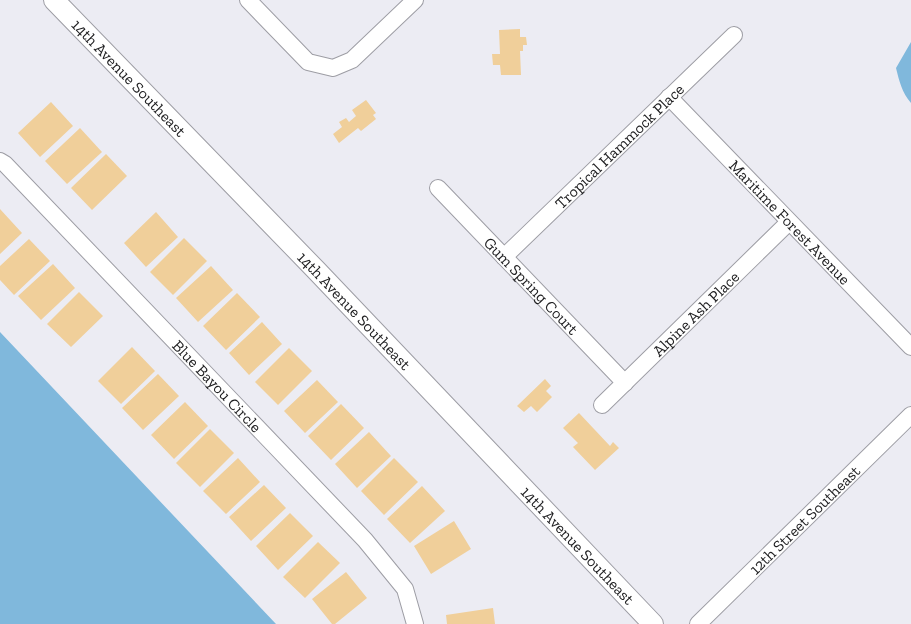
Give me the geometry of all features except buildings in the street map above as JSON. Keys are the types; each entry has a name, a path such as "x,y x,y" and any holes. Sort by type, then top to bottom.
{"street":[{"name":"14th Avenue Southeast","path":"54,0 316,270 652,624"},
{"path":"248,0 308,62 333,68 352,60 416,0"},
{"name":"Tropical Hammock Place","path":"504,257 734,35"},
{"name":"Maritime Forest Avenue","path":"669,97 911,347"},
{"name":"Blue Bayou Circle","path":"0,161 5,164 365,540 406,589 415,624"},
{"name":"Gum Spring Court","path":"438,188 625,383"},
{"name":"Alpine Ash Place","path":"602,405 789,222"},
{"name":"12th Street Southeast","path":"698,624 911,415"}],"water":[{"path":"911,42 911,103 903,91 896,68"},
{"path":"0,332 276,624 0,624"}]}
